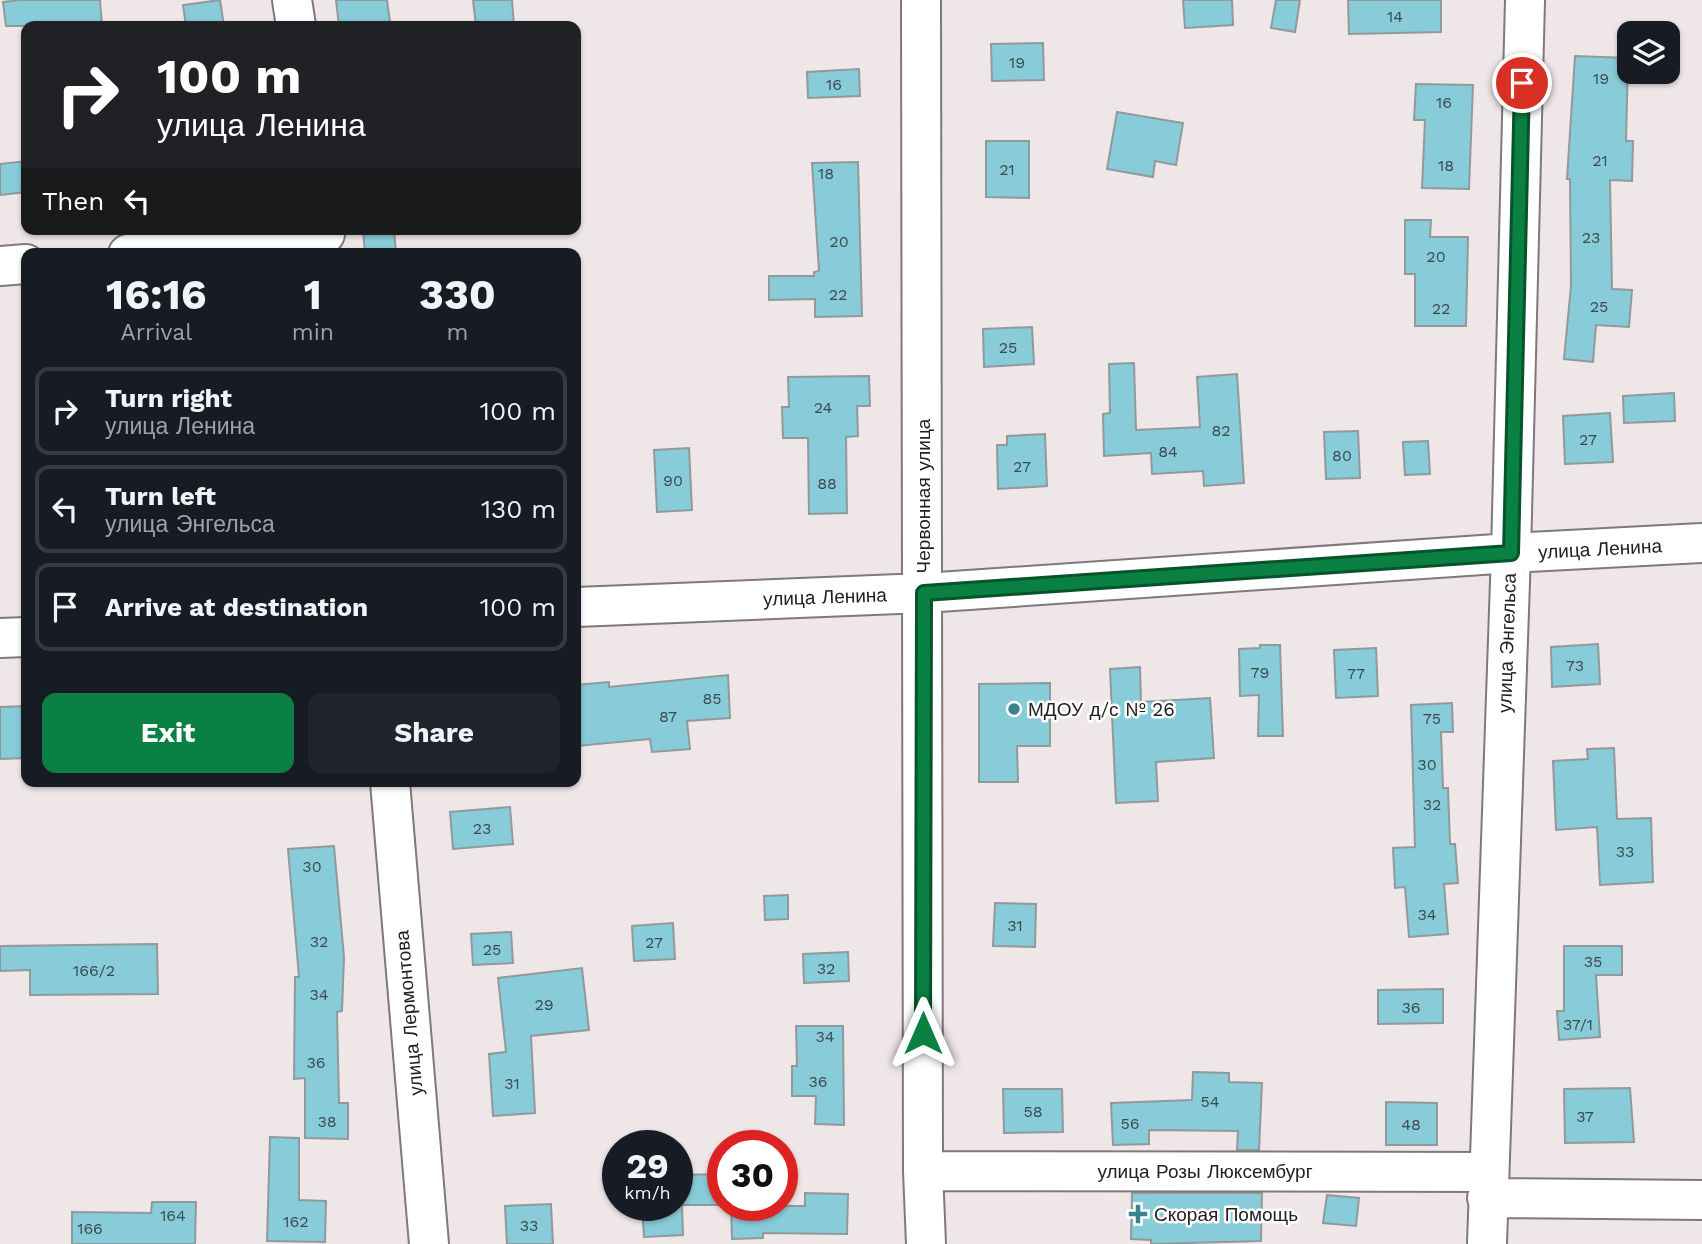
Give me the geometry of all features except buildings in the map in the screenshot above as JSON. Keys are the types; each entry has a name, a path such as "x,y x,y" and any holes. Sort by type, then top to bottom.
{"street":[{"path":"292,0 295,21"},
{"name":"Червонная улица","path":"921,0 923,1171 926,1244"},
{"name":"улица Энгельса","path":"1487,1244 1511,553 1525,0"},
{"path":"207,248 325,239"},
{"path":"0,266 21,264"},
{"name":"улица Ленина","path":"581,607 924,593 1511,553 1702,543"},
{"path":"0,638 21,637"},
{"name":"улица Лермонтова","path":"390,787 429,1244"},
{"name":"улица Розы Люксембург","path":"923,1171 1487,1185 1702,1200"}],"place":[{"name":"МДОУ д/с № 26","path":"1014,709"},
{"name":"Скорая Помощь","path":"1138,1214"}],"route":[{"path":"923,1033 924,593 1511,553 1522,83"}]}
